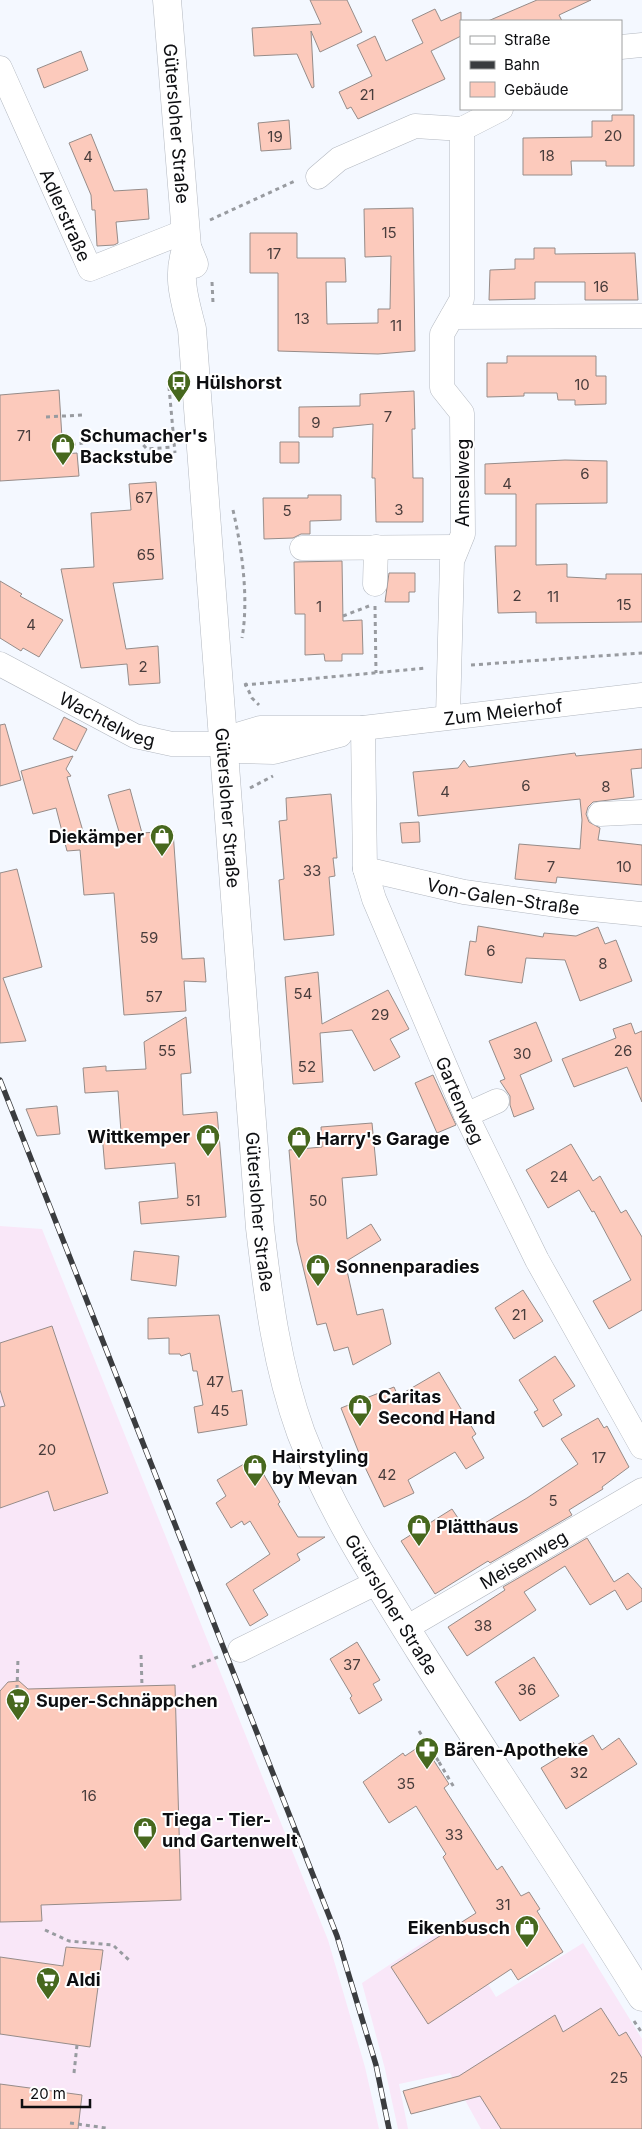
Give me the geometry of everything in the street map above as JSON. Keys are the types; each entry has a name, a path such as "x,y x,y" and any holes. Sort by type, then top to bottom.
{"main road":[{"name":"Gütersloher Straße","path":"166,0 193,233 196,291 192,329 260,1228 268,1299 279,1356 301,1433 327,1496 376,1583 406,1628 637,2007"}],"street":[{"path":"622,47 642,45"},
{"name":"Adlerstraße","path":"0,70 90,269 193,233"},
{"path":"318,177 339,159 415,126 462,128 499,110"},
{"name":"Amselweg","path":"448,716 452,561 463,534 462,413 442,388 442,334 462,299 462,128"},
{"path":"452,317 642,316"},
{"path":"302,548 457,547"},
{"path":"375,584 376,548"},
{"name":"Wachtelweg","path":"0,664 135,736 172,744 224,744"},
{"name":"Zum Meierhof","path":"224,744 237,735 260,728 363,728 448,716 642,695"},
{"name":"Gartenweg","path":"363,728 365,870 374,899 466,1115 537,1260 642,1447"},
{"path":"600,814 642,812"},
{"name":"Von-Galen-Straße","path":"365,870 464,892 572,907 642,914"},
{"path":"466,1115 497,1101"},
{"name":"Meisenweg","path":"406,1628 642,1490"},
{"path":"240,1650 376,1583"}],"path":[{"path":"193,233 293,180 318,177"},
{"path":"46,416 82,416"},
{"path":"138,439 147,449 173,447"},
{"path":"60,454 68,445 83,443"},
{"path":"343,616 375,604 376,673"},
{"path":"246,685 252,698 258,702 259,710"},
{"path":"246,789 254,788 263,780"},
{"path":"253,795 254,788"},
{"path":"192,1667 240,1650"},
{"path":"142,1655 142,1686"},
{"path":"17,1689 18,1658"},
{"path":"419,1731 437,1763 456,1789"},
{"path":"45,1930 69,1940 113,1945 131,1962"},
{"path":"637,2007 642,2034"},
{"path":"74,2073 77,2045"},
{"path":"70,2123 106,2128"}],"shaded area":[{"path":"0,1226 42,1229 328,1940 365,2067 379,2129 0,2129"},
{"path":"451,1924 496,1997 583,1943 642,2039 642,2129 481,2129 450,2073 399,2084 408,2129 398,2129 385,2069 362,1983"}],"building":[{"path":"310,0 347,0 362,32 320,52 311,31 314,87 312,88 297,54 254,56 252,28 321,24"},
{"path":"537,0 591,0 559,15 562,20 490,20"},
{"path":"435,9 441,21 461,12 460,36 431,51 445,79 358,119 351,107 347,109 339,92 372,76 357,45 375,36 386,61 423,43 412,20"},
{"path":"81,51 88,70 44,88 37,69"},
{"path":"612,115 634,115 634,166 606,166 606,161 571,161 572,175 523,175 523,138 592,137 592,121 612,121"},
{"path":"289,120 291,149 261,151 258,123"},
{"path":"91,134 114,191 147,189 149,219 116,222 118,243 114,245 97,246 95,210 92,210 91,195 69,143"},
{"path":"413,208 415,351 378,354 278,351 278,273 250,273 250,233 297,233 297,258 345,258 346,282 326,282 327,324 378,323 378,309 390,309 391,256 365,257 364,209"},
{"path":"534,248 555,248 555,254 635,253 638,300 585,300 585,282 535,282 535,299 489,300 490,270 515,269 515,259 534,259"},
{"path":"507,356 596,356 596,376 606,376 606,404 575,405 575,400 558,400 557,393 524,393 524,396 487,397 487,363 507,363"},
{"path":"59,390 63,454 77,453 79,476 0,481 0,395"},
{"path":"414,391 415,429 412,429 413,478 423,478 423,522 376,522 375,478 372,478 373,424 333,428 333,437 299,437 299,407 360,406 360,394"},
{"path":"280,442 299,442 299,463 280,463"},
{"path":"565,460 607,461 607,503 536,504 536,565 567,564 567,577 606,579 606,574 642,574 642,622 536,623 536,612 498,613 495,546 516,546 516,494 485,494 485,464"},
{"path":"156,482 163,579 113,583 126,649 158,646 160,683 129,685 127,664 81,668 61,569 94,567 91,513 131,510 129,484"},
{"path":"308,495 341,495 341,520 310,521 310,534 301,534 293,538 264,539 263,498 308,498"},
{"path":"342,561 343,621 362,620 363,654 342,654 342,661 325,661 324,654 305,655 305,614 295,614 294,562"},
{"path":"389,573 415,573 415,592 409,592 409,602 385,602"},
{"path":"0,581 22,594 20,596 63,620 39,657 23,648 21,651 0,638"},
{"path":"64,717 87,729 76,751 53,739"},
{"path":"5,724 21,780 0,786 0,725"},
{"path":"642,749 642,768 631,769 634,797 593,802 588,807 586,814 589,822 600,828 598,840 642,845 642,885 557,877 556,883 515,879 519,844 580,849 582,820 580,799 418,816 413,772 458,768 464,760 469,767 575,753 576,756"},
{"path":"73,756 66,769 71,776 67,777 85,838 120,835 108,795 130,789 142,833 173,831 182,959 204,958 206,982 184,981 186,1011 124,1015 114,893 84,895 80,850 67,851 56,808 33,814 21,771"},
{"path":"331,794 337,858 333,858 335,876 329,877 334,935 284,940 279,880 284,879 279,821 287,820 286,798"},
{"path":"419,822 420,842 402,843 400,823"},
{"path":"17,869 42,967 3,978 26,1041 0,1043 0,873"},
{"path":"478,926 543,937 544,933 576,936 598,927 605,944 616,940 632,981 580,1001 565,960 526,958 522,983 465,975 470,941 476,942"},
{"path":"318,972 322,1024 388,990 409,1029 390,1039 400,1057 374,1071 352,1030 320,1033 323,1082 293,1084 285,977"},
{"path":"186,1017 191,1073 181,1074 183,1115 217,1112 226,1217 141,1224 139,1202 178,1198 175,1163 105,1169 102,1134 121,1132 118,1091 85,1093 83,1068 106,1066 106,1071 146,1069 144,1042"},
{"path":"536,1022 552,1061 520,1075 534,1109 514,1117 510,1105 510,1096 500,1081 505,1079 489,1041"},
{"path":"631,1023 635,1034 642,1031 642,1102 627,1067 574,1087 562,1059 616,1038 613,1029"},
{"path":"433,1075 456,1125 437,1133 415,1083"},
{"path":"57,1106 60,1134 37,1136 26,1109"},
{"path":"372,1123 377,1175 342,1178 347,1239 371,1224 381,1240 345,1262 357,1315 383,1309 391,1344 353,1365 348,1347 334,1351 326,1323 317,1325 297,1242 289,1150 322,1147 321,1127"},
{"path":"571,1144 593,1181 600,1176 621,1213 626,1210 642,1237 642,1310 609,1329 593,1301 631,1280 594,1211 592,1212 579,1190 548,1208 526,1170"},
{"path":"134,1251 179,1256 176,1286 131,1280"},
{"path":"523,1290 543,1321 514,1339 495,1308"},
{"path":"219,1315 232,1392 242,1390 247,1425 198,1433 194,1407 203,1405 197,1371 193,1371 190,1353 181,1356 180,1354 169,1354 169,1338 148,1339 148,1318"},
{"path":"52,1326 108,1493 54,1511 48,1491 0,1508 0,1407 5,1406 0,1390 0,1343"},
{"path":"555,1356 575,1386 553,1400 562,1415 543,1427 534,1412 538,1410 519,1380"},
{"path":"439,1372 476,1434 472,1437 484,1458 466,1469 455,1452 408,1480 414,1493 384,1507 363,1463 341,1408 394,1387 398,1396"},
{"path":"598,1418 604,1428 607,1426 629,1467 602,1487 603,1489 569,1510 572,1515 490,1563 488,1561 435,1594 401,1541 452,1509 468,1533 527,1498 578,1464 561,1439"},
{"path":"254,1458 298,1537 325,1537 297,1554 300,1560 253,1590 268,1615 250,1626 226,1584 270,1554 250,1521 244,1525 242,1521 231,1528 216,1503 226,1496 217,1480"},
{"path":"587,1538 614,1582 628,1573 642,1589 642,1601 627,1610 615,1590 590,1605 565,1566 524,1592 536,1610 467,1656 448,1627 505,1590 503,1587"},
{"path":"357,1642 380,1680 373,1684 382,1700 359,1714 350,1698 352,1696 330,1659"},
{"path":"534,1657 559,1696 520,1721 495,1682"},
{"path":"19,1681 28,1689 175,1685 181,1900 41,1905 42,1921 0,1922 0,1691 8,1682"},
{"path":"593,1735 602,1750 619,1738 637,1764 566,1809 541,1768 559,1757 556,1753 573,1742 575,1746"},
{"path":"423,1744 449,1784 444,1788 497,1870 502,1866 521,1896 529,1892 540,1909 537,1911 563,1952 518,1980 511,1969 428,2024 391,1967 476,1913 443,1857 446,1854 416,1806 389,1823 363,1782 403,1753 405,1756"},
{"name":"Aldi","path":"66,1947 103,1950 90,2047 0,2034 0,1957 63,1966"},
{"path":"601,2008 619,2036 626,2032 642,2058 642,2129 501,2129 480,2096 411,2114 403,2091 459,2076 555,2015 563,2032"},
{"path":"0,2084 82,2095 78,2129 0,2129"}],"railway":[{"path":"0,1080 337,1936 376,2065 389,2129"}],"place":[{"name":"Hülshorst","path":"179,403"},
{"name":"Schumacher's Backstube","path":"63,466"},
{"name":"Diekämper","path":"162,857"},
{"name":"Wittkemper","path":"208,1157"},
{"name":"Harry's Garage","path":"299,1159"},
{"name":"Sonnenparadies","path":"318,1287"},
{"name":"Caritas Second Hand","path":"360,1427"},
{"name":"Hairstyling by Mevan","path":"255,1487"},
{"name":"Plätthaus","path":"419,1547"},
{"name":"Super-Schnäppchen","path":"18,1721"},
{"name":"Bären-Apotheke","path":"427,1770"},
{"name":"Tiega - Tier- und Gartenwelt","path":"145,1850"},
{"name":"Eikenbusch","path":"527,1948"},
{"name":"Aldi","path":"48,2000"}]}
